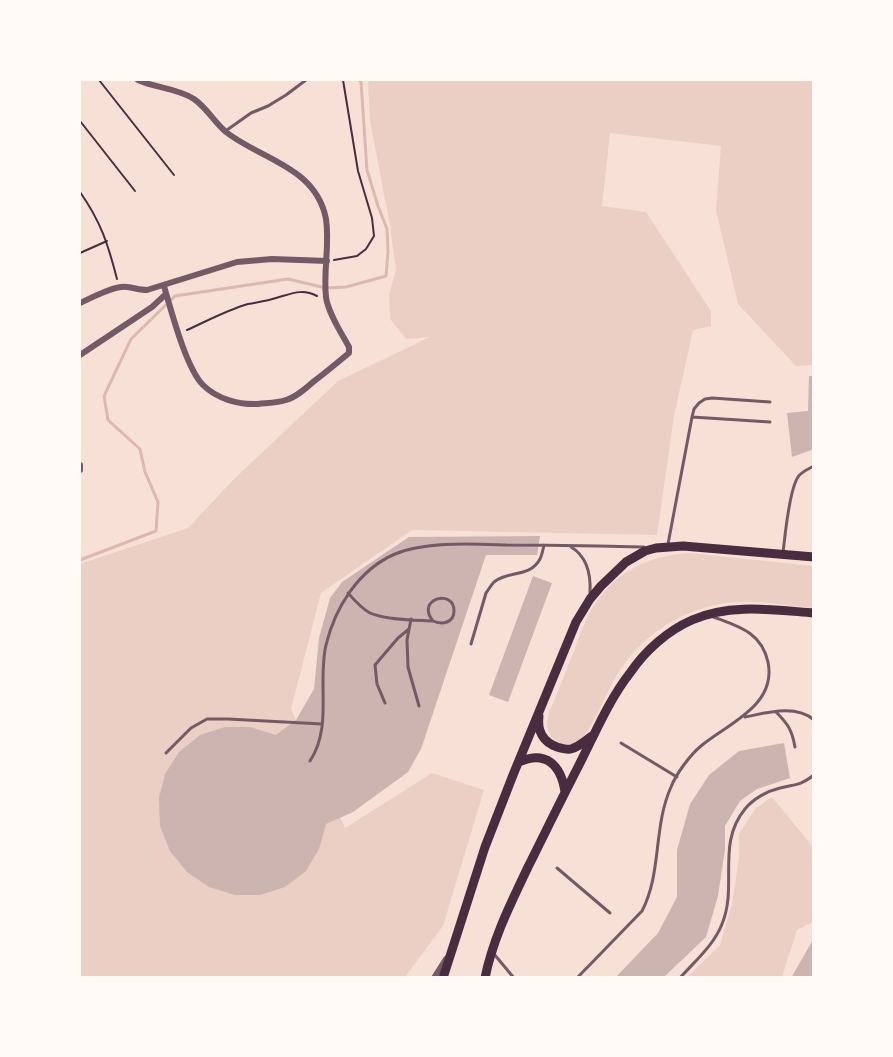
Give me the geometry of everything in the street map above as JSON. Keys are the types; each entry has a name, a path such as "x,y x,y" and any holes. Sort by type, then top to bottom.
{"main road":[{"path":"443,978 484,847 572,630 590,599 609,577 626,562 645,551 668,546 813,557"},
{"path":"485,978 491,951 502,920 565,792 624,682 645,654 677,628 706,615 723,611 762,609 813,613"},
{"path":"539,711 540,733 552,745 571,749 595,733"},
{"path":"519,762 535,757 552,763 562,776 565,792"}],"street":[{"path":"138,80 165,87 194,99 225,132 284,165 310,186 319,198 326,218 328,306 349,347 349,353 287,400 252,404 238,403 213,393 203,385 195,373 164,286"},
{"path":"80,303 120,287 147,290 237,262 272,259 327,261"},
{"path":"80,355 152,307 166,294"},
{"path":"434,978 452,951"}],"lane":[{"path":"225,132 251,113 268,106 306,80"},
{"path":"668,546 694,409 705,399 712,398 770,402"},
{"path":"692,417 770,422"},
{"path":"782,554 793,488 803,471 813,466"},
{"path":"310,761 318,746 322,724 326,646 339,609 348,593 376,564 413,548 465,544 656,548"},
{"path":"471,644 490,586 501,577 523,573 531,569 541,558 544,545"},
{"path":"570,546 577,550 587,564 590,599"},
{"path":"348,593 356,603 372,614 433,621 440,624 451,620 454,614 451,602 441,598 434,600 428,612 433,621"},
{"path":"577,978 642,911 649,898 654,877 662,812 671,785 683,766 713,736 744,717 766,689 769,676 768,664 765,651 759,641 751,633 739,627 706,615"},
{"path":"411,619 407,640 408,667 419,706"},
{"path":"386,703 377,684 375,665 398,638 409,629"},
{"path":"744,717 794,711 813,720"},
{"path":"776,712 788,724 795,747"},
{"path":"166,753 191,728 207,719 228,718 322,724"},
{"path":"621,743 677,777"},
{"path":"680,978 709,946 723,922 728,893 728,855 731,835 737,820 755,799 779,788 799,785 813,775"},
{"path":"557,868 610,913"},
{"path":"491,951 514,978"}],"path":[{"path":"99,80 174,175"},
{"path":"327,261 357,256 366,249 374,236 372,218 358,171 343,80"},
{"path":"80,121 135,191"},
{"path":"80,192 92,209 107,240 120,287"},
{"path":"80,253 107,240"},
{"path":"179,333 248,304 297,292 314,294 322,298 328,306"}],"shaded area":[{"path":"368,80 813,80 813,365 796,366 738,304 716,210 721,146 610,133 602,206 646,212 711,311 711,326 693,330 674,416 657,535 412,530 321,593 291,709 345,828 432,773 484,790 443,926 405,977 80,977 80,564 188,528 234,479 338,381 430,337 406,339 390,319 389,294 396,270 390,225 370,121"},
{"path":"690,553 813,566 813,608 740,602 705,607 672,621 657,631 631,656 617,675 585,734 576,742 566,745 557,741 548,731 549,713 593,607 611,584 634,568 661,557"},
{"path":"772,797 813,847 813,922 797,930 782,977 687,977 720,945 732,904 739,857 739,834 755,809"}],"building":[{"path":"809,376 814,376 814,449 792,457 787,413 808,411"},
{"path":"540,536 537,555 486,555 421,749 408,772 353,812 326,824 319,849 306,871 285,887 260,895 235,895 209,887 187,872 170,851 160,826 159,798 165,774 179,752 200,735 225,727 250,727 276,735 296,720 314,689 319,638 330,598 342,582 409,537"},
{"path":"533,576 552,583 508,702 489,695"},
{"path":"784,743 790,778 757,789 740,801 725,826 725,849 718,896 706,937 663,978 615,978 658,933 677,897 677,850 690,804 709,775 739,751"},
{"path":"814,938 814,978 791,978"}],"waterway":[{"path":"80,560 156,531 158,502 145,472 140,449 108,420 104,396 131,339 175,296 288,279 326,288 346,287 386,276 387,229 367,170 361,82 359,80"}]}
